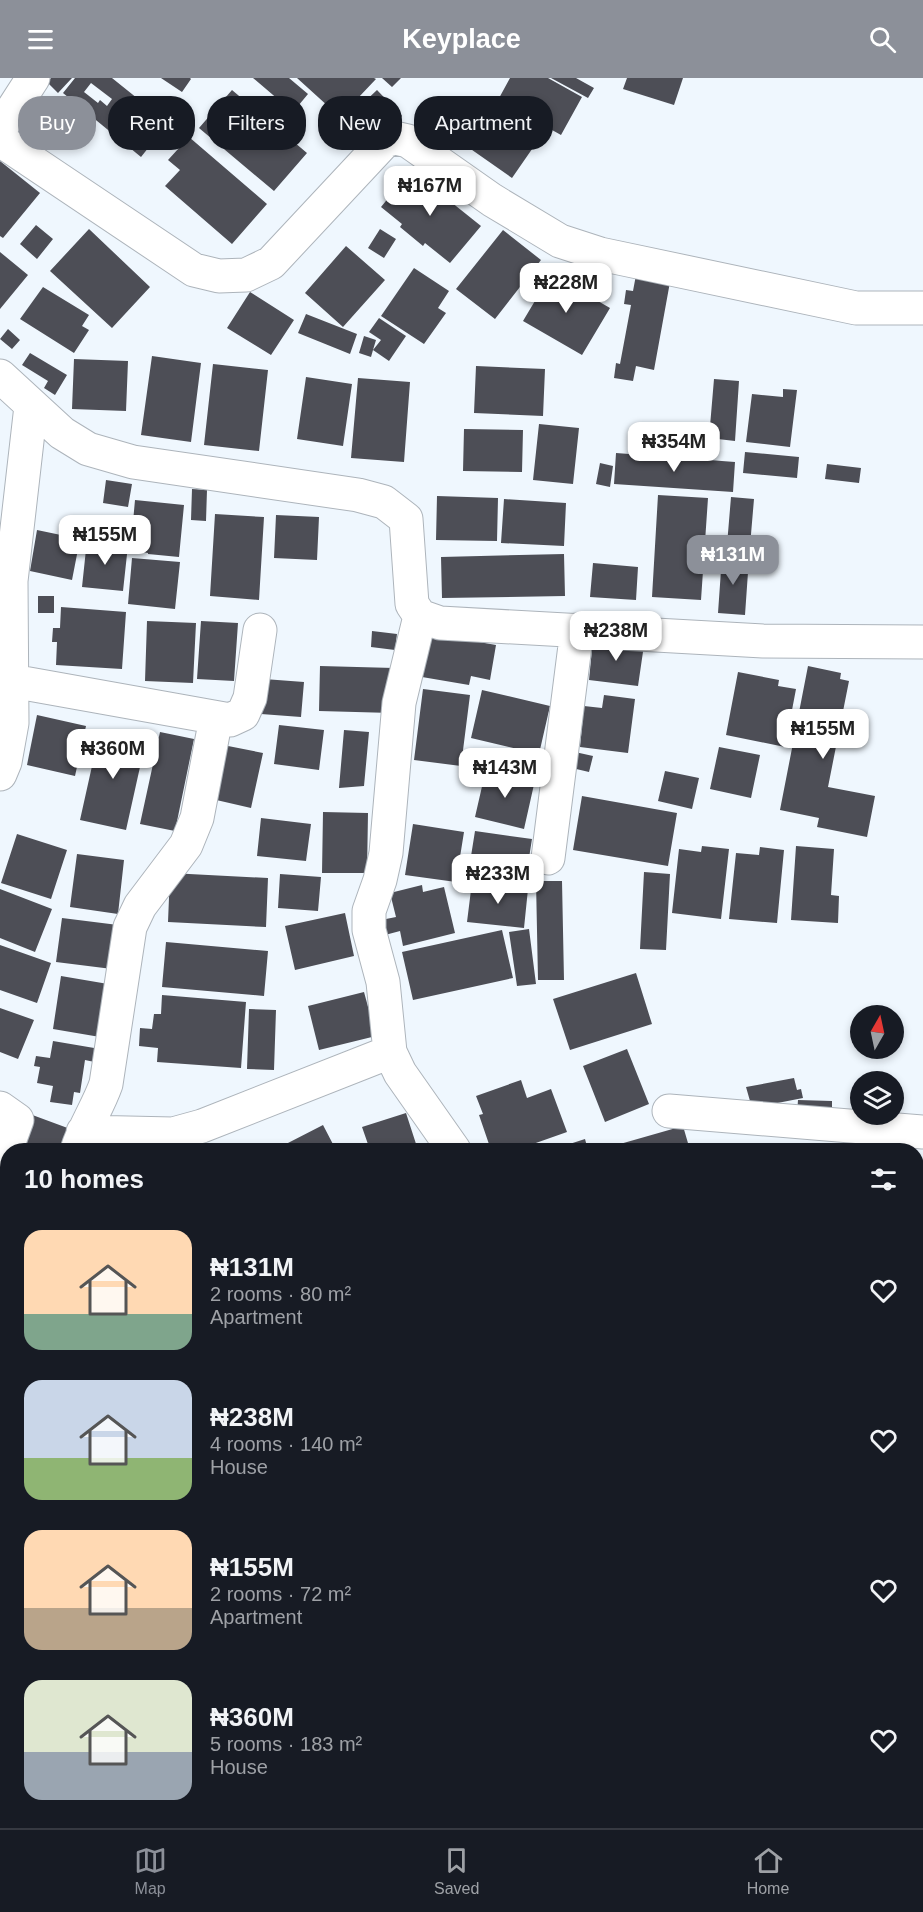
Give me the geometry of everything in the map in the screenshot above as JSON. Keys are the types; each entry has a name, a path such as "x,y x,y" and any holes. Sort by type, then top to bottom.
{"main road":[{"path":"0,129 33,78"},
{"path":"0,140 195,270 219,276 246,275 271,263 385,141 395,138 408,141 492,200 560,240 600,255 856,308 923,308"},
{"path":"0,376 62,433 88,449 133,462 358,495 384,502 406,519 412,604 420,616 440,623 764,640 923,642"},
{"path":"0,774 5,762 12,723 10,504 31,406"},
{"path":"420,616 399,703 386,853 380,880 369,911 369,930 383,982 390,1052 400,1072 449,1143"},
{"path":"12,681 230,720 243,714 250,698 260,630"},
{"path":"548,858 577,630"},
{"path":"80,1141 99,1104 106,1084 130,927 140,906 186,845 197,818 216,718"},
{"path":"80,1141 173,1134 202,1126 390,1052"},
{"path":"0,1108 17,1120 9,1143"},
{"path":"669,1111 923,1132"}],"building":[{"path":"51,78 72,78 58,93 47,82"},
{"path":"75,78 112,78 134,96 108,96 91,83 84,92 89,96 67,96 63,93"},
{"path":"161,78 190,78 191,79 182,92"},
{"path":"253,78 289,78 308,94 306,96 274,96"},
{"path":"297,78 376,79 360,96 318,97"},
{"path":"382,78 401,78 392,87"},
{"path":"510,78 548,78 582,97 561,135 553,131 553,96 500,96"},
{"path":"551,78 576,78 594,88 588,98"},
{"path":"627,78 683,78 674,105 623,89"},
{"path":"232,90 239,96 227,96"},
{"path":"377,90 383,96 371,96"},
{"path":"100,100 108,105 108,130 96,120 96,101 98,103"},
{"path":"207,119 207,135 199,128"},
{"path":"195,142 267,204 232,244 165,186 180,170 168,160 177,150 195,150"},
{"path":"132,150 147,150 141,157"},
{"path":"225,150 303,150 307,153 274,191"},
{"path":"472,150 531,150 512,178"},
{"path":"0,161 40,193 3,238 0,236"},
{"path":"411,170 481,226 450,263 425,243 423,246 400,227 402,224 381,207"},
{"path":"36,225 53,239 37,259 20,244"},
{"path":"89,229 150,287 112,328 50,271"},
{"path":"380,229 396,239 384,258 368,248"},
{"path":"503,230 541,260 495,319 456,289"},
{"path":"346,246 385,280 343,327 305,293"},
{"path":"0,252 28,275 0,309"},
{"path":"414,268 449,291 438,308 446,313 424,344 381,316"},
{"path":"551,274 610,308 582,355 523,321"},
{"path":"636,275 670,282 654,370 636,366 633,381 614,378 616,363 620,364 631,305 624,304 626,290 633,291"},
{"path":"43,287 89,315 82,326 89,330 74,353 20,319"},
{"path":"250,292 294,320 271,355 227,328"},
{"path":"306,314 357,334 350,354 298,333"},
{"path":"379,318 406,336 389,361 373,350 381,340 369,332"},
{"path":"8,329 20,340 12,349 0,339"},
{"path":"364,336 376,340 371,357 359,353"},
{"path":"30,353 67,375 55,395 44,388 48,381 22,365"},
{"path":"152,356 201,363 191,442 141,435"},
{"path":"74,359 128,361 126,411 72,409"},
{"path":"213,364 268,370 259,451 204,445"},
{"path":"476,366 545,369 543,416 474,413"},
{"path":"306,377 352,384 343,446 297,439"},
{"path":"358,378 410,382 404,462 351,458"},
{"path":"714,379 739,381 735,441 709,438"},
{"path":"783,389 797,390 790,447 746,442 752,394 783,397"},
{"path":"539,424 579,428 573,484 533,480"},
{"path":"464,429 523,430 522,472 463,471"},
{"path":"745,452 799,457 797,478 743,473"},
{"path":"616,453 735,462 733,492 614,484"},
{"path":"600,463 613,466 610,487 596,484"},
{"path":"827,464 861,468 859,483 825,479"},
{"path":"106,480 132,484 128,507 103,503"},
{"path":"192,489 207,490 206,521 191,520"},
{"path":"658,495 708,498 701,600 652,597"},
{"path":"437,496 498,498 497,541 436,540"},
{"path":"731,497 754,499 750,546 727,545"},
{"path":"504,499 566,503 564,546 501,543"},
{"path":"135,500 184,505 179,557 138,551 139,547 143,547 144,532 138,531 136,544 131,544"},
{"path":"215,514 264,517 259,600 210,596"},
{"path":"276,515 319,517 317,560 274,558"},
{"path":"37,530 80,539 72,580 30,571"},
{"path":"87,540 128,545 123,591 82,587"},
{"path":"564,554 565,596 442,598 441,557"},
{"path":"722,556 749,558 745,615 718,613"},
{"path":"132,558 180,562 175,609 128,604"},
{"path":"593,563 638,567 636,600 590,597"},
{"path":"38,596 54,596 54,613 38,613"},
{"path":"61,607 126,612 122,669 56,665 57,642 52,642 53,628 60,628"},
{"path":"147,621 196,623 193,683 145,681"},
{"path":"201,621 238,623 234,681 197,679"},
{"path":"372,631 397,634 395,650 371,647"},
{"path":"429,633 496,645 490,680 471,676 469,685 422,677"},
{"path":"593,639 644,645 638,686 589,680"},
{"path":"320,666 394,668 392,713 319,711"},
{"path":"808,666 841,673 840,679 849,681 828,787 875,796 867,837 817,827 819,818 780,810"},
{"path":"738,672 779,680 778,686 796,689 785,747 726,735"},
{"path":"264,679 304,682 301,717 261,714"},
{"path":"423,689 470,695 461,766 414,760"},
{"path":"482,690 550,706 539,754 471,738"},
{"path":"604,695 635,699 628,753 580,747 584,706 602,708"},
{"path":"37,715 86,726 75,776 27,765"},
{"path":"279,725 324,730 319,770 274,764"},
{"path":"100,730 146,740 126,830 80,820"},
{"path":"344,730 369,732 364,786 339,788"},
{"path":"160,732 194,739 175,831 140,824"},
{"path":"223,745 263,753 251,808 212,799"},
{"path":"719,747 760,755 751,798 710,789"},
{"path":"575,752 593,756 589,772 572,768"},
{"path":"486,769 535,780 524,829 475,817"},
{"path":"665,771 699,778 692,809 658,801"},
{"path":"582,796 677,813 668,866 573,850"},
{"path":"323,812 368,813 367,873 322,873"},
{"path":"261,818 311,824 306,861 257,856"},
{"path":"413,824 464,832 456,882 405,875"},
{"path":"475,831 532,839 525,883 468,875"},
{"path":"17,834 67,850 51,899 1,883"},
{"path":"702,846 729,849 721,919 672,913 679,849 701,852"},
{"path":"796,846 834,849 831,895 839,896 838,923 791,920"},
{"path":"760,847 784,850 777,923 729,919 736,853 759,855"},
{"path":"77,854 124,860 118,914 70,907"},
{"path":"644,872 670,874 666,950 640,949"},
{"path":"170,873 268,878 266,927 168,922"},
{"path":"280,874 321,877 318,911 278,908"},
{"path":"536,881 562,881 564,980 538,980"},
{"path":"472,882 528,889 524,928 467,922"},
{"path":"422,885 423,892 444,887 455,933 403,946 400,931 385,935 381,920 396,917 390,893"},
{"path":"0,889 52,909 35,952 0,938"},
{"path":"345,913 354,956 295,970 285,926"},
{"path":"62,918 126,926 120,970 56,962"},
{"path":"529,929 536,984 517,986 509,932"},
{"path":"502,930 513,978 413,1000 402,952"},
{"path":"166,942 268,951 264,996 162,987"},
{"path":"0,945 51,963 37,1003 0,990"},
{"path":"636,973 652,1024 570,1050 553,999"},
{"path":"61,976 108,984 100,1037 53,1029"},
{"path":"364,992 376,1036 319,1050 308,1006"},
{"path":"162,995 246,1002 241,1068 157,1062 158,1048 139,1046 140,1028 152,1029 154,1014 161,1014"},
{"path":"0,1008 34,1020 18,1059 0,1052"},
{"path":"249,1009 276,1010 274,1070 247,1069"},
{"path":"53,1041 106,1050 104,1064 85,1060 80,1093 74,1092 72,1105 50,1102 53,1086 37,1083 40,1067 34,1066 36,1056 50,1058"},
{"path":"627,1049 649,1104 605,1122 583,1066"},
{"path":"794,1078 797,1090 801,1089 803,1098 752,1108 746,1087"},
{"path":"521,1080 527,1098 551,1089 567,1132 536,1143 489,1143 479,1115 483,1114 476,1096"},
{"path":"798,1100 832,1101 832,1115 797,1114"},
{"path":"27,1113 73,1130 68,1143 16,1143"},
{"path":"406,1113 416,1143 368,1143 362,1127"},
{"path":"323,1125 332,1143 288,1143"},
{"path":"683,1126 688,1143 624,1143"},
{"path":"585,1139 586,1143 573,1143"}]}
